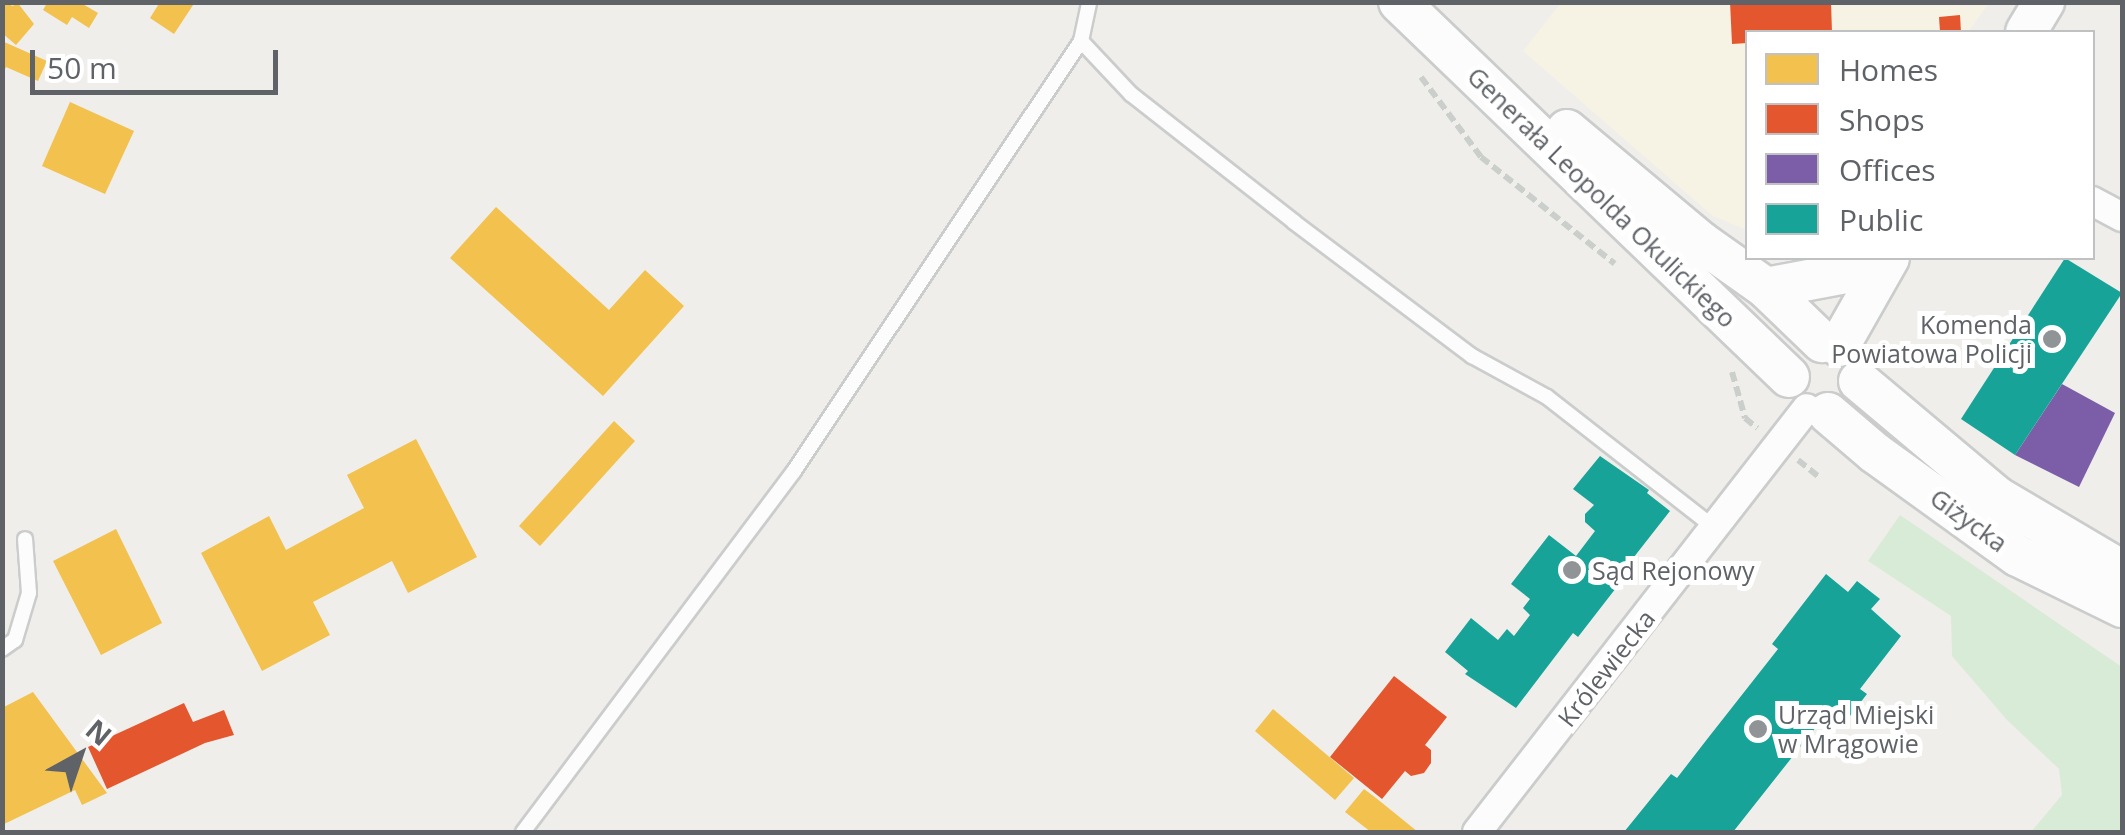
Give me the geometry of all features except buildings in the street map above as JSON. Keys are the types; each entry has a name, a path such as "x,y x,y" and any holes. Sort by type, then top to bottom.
{"street":[{"path":"2027,30 2044,2"},
{"name":"Generała Leopolda Okulickiego","path":"1407,10 1558,123 1831,344"},
{"name":"Generała Leopolda Okulickiego","path":"1407,10 1812,412"},
{"path":"2095,203 2122,217"},
{"path":"1766,288 1886,262"},
{"path":"1831,344 1854,360 1859,380 1846,405 1812,412 1790,366 1802,350 1831,344 1886,262"},
{"name":"Giżycka","path":"1859,380 1997,497 2122,572"},
{"name":"Królewiecka","path":"1477,832 1812,412"},
{"name":"Giżycka","path":"1812,412 2018,556 2122,607"}],"lane":[{"path":"522,832 794,471 1081,41 1089,2"},
{"path":"1081,41 1131,94 1294,222 1472,356 1547,397 1716,529"},
{"path":"2,649 15,640 30,593 25,539"}],"path":[{"path":"1732,372 1745,418"}],"shaded area":[{"path":"1561,3 1989,3 1969,30 1745,30 1745,229 1713,216 1523,51"}],"green space":[{"path":"1900,515 2122,667 2122,832 2031,832 2062,795 2059,769 2007,720 1952,656 1951,616 1868,561"}],"place":[{"name":"Komenda Powiatowa Policji","path":"2052,339"},
{"name":"Sąd Rejonowy","path":"1572,570"},
{"name":"Urząd Miejski w Mrągowie","path":"1758,729"}]}
